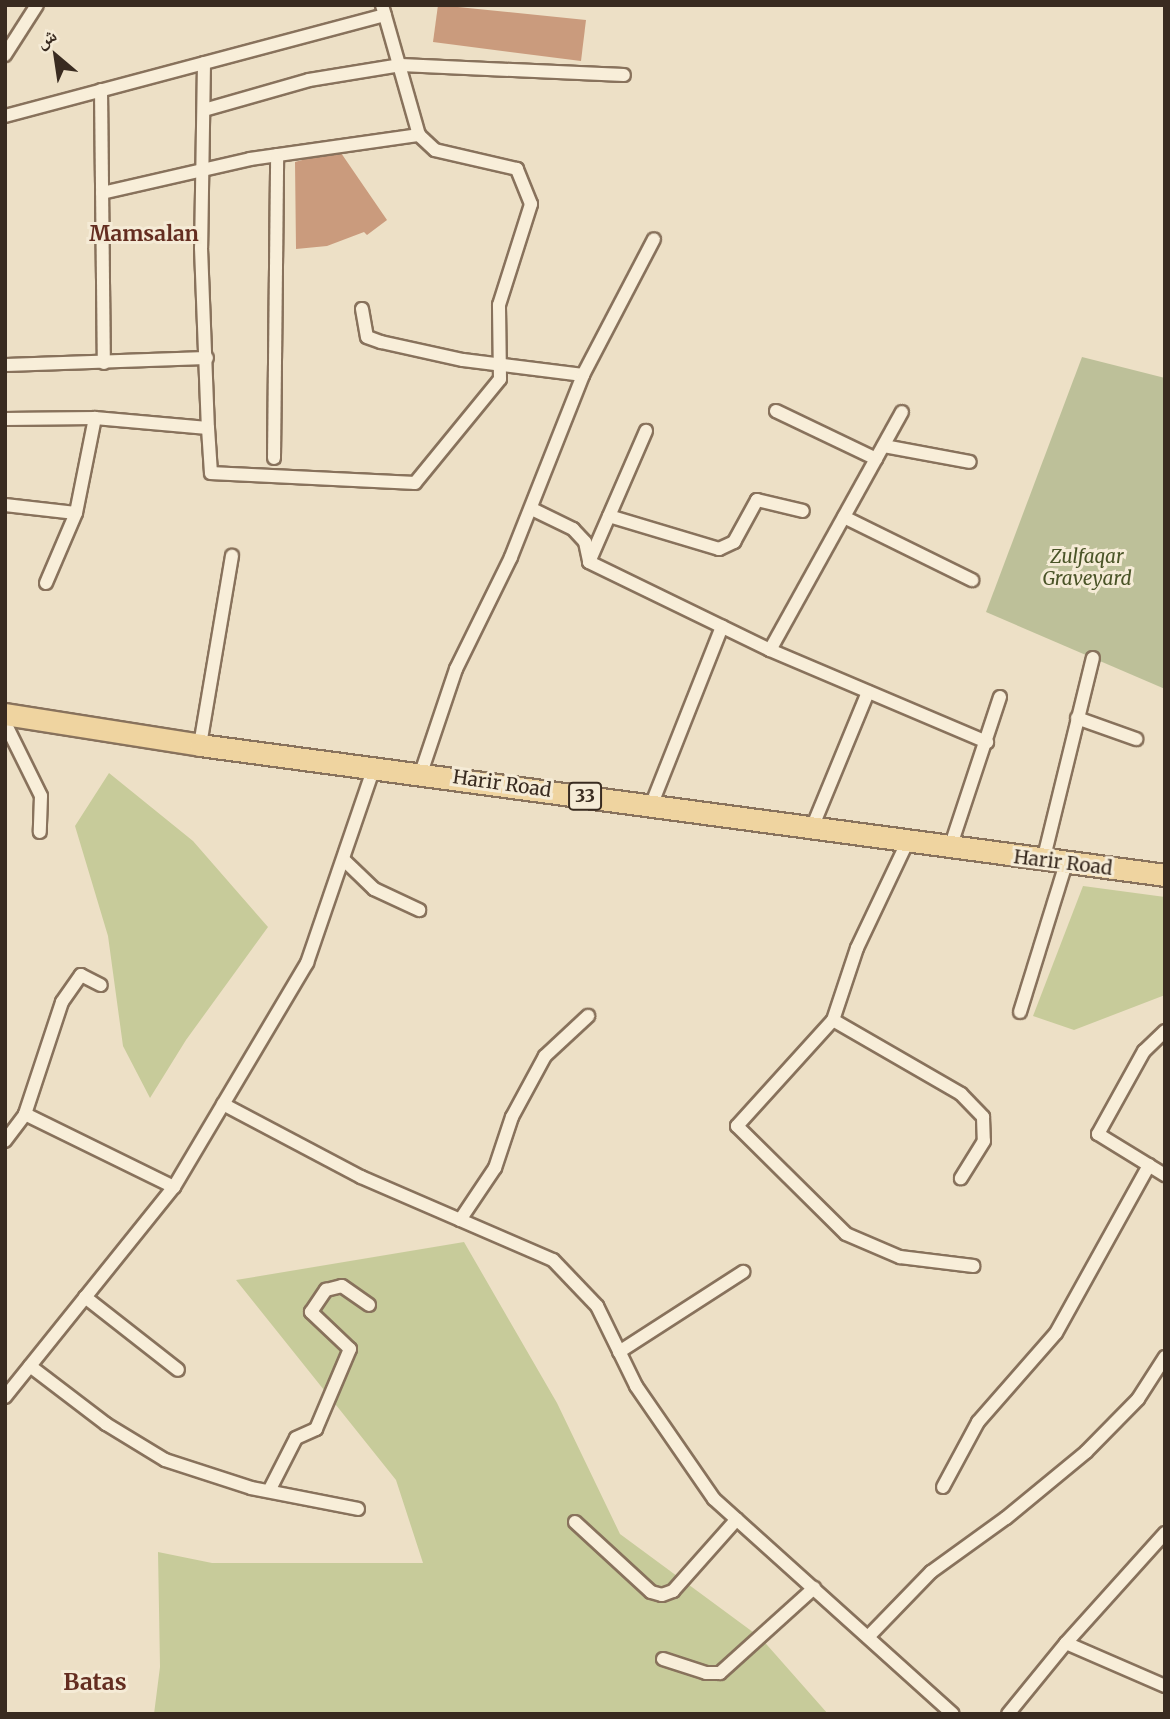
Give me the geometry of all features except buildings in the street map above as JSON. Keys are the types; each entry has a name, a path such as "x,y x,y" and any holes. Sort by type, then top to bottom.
{"main road":[{"name":"Harir Road","path":"5,714 200,745 421,773 1043,861 1165,875"}],"street":[{"path":"5,55 37,5"},
{"path":"5,116 204,63 384,10 419,135 435,150 517,169 531,204 499,305 500,379 415,483 211,473 201,171 204,63"},
{"path":"204,110 309,80 401,65 624,75"},
{"path":"101,90 104,363"},
{"path":"102,193 277,155 419,135"},
{"path":"274,458 277,155"},
{"path":"421,773 456,669 532,509 583,375 654,239"},
{"path":"362,309 367,337 500,365 583,375"},
{"path":"5,365 207,358"},
{"path":"776,411 876,459"},
{"path":"770,650 902,412"},
{"path":"5,419 95,418 208,428"},
{"path":"46,583 76,513 95,418"},
{"path":"589,562 646,431"},
{"path":"884,446 970,462"},
{"path":"609,516 719,549 734,542 757,500 803,511"},
{"path":"5,505 76,513"},
{"path":"532,509 573,529 585,542 589,562"},
{"path":"844,517 972,580"},
{"path":"200,745 232,555"},
{"path":"589,562 770,650 987,742"},
{"path":"651,806 722,627"},
{"path":"1043,861 1093,658"},
{"path":"812,828 868,692"},
{"path":"950,848 1000,697"},
{"path":"1077,719 1136,739"},
{"path":"5,723 41,796 40,832"},
{"path":"5,1397 174,1187 307,963 374,767"},
{"path":"903,841 905,847 857,948 833,1020 737,1126 846,1234 900,1257 973,1266"},
{"path":"344,860 374,889 419,910"},
{"path":"1020,1012 1066,863"},
{"path":"5,1141 25,1114 62,1002 81,975 101,985"},
{"path":"460,1220 495,1168 512,1117 545,1056 588,1016"},
{"path":"833,1020 961,1094 983,1117 984,1141 961,1178"},
{"path":"1165,1031 1144,1051 1098,1134 1165,1175"},
{"path":"223,1104 361,1177 554,1260 597,1306 636,1386 714,1499 953,1714"},
{"path":"25,1114 174,1187"},
{"path":"943,1487 978,1422 1056,1333 1149,1165"},
{"path":"620,1352 743,1272"},
{"path":"269,1491 296,1438 316,1429 350,1349 311,1312 326,1290 342,1286 369,1305"},
{"path":"85,1297 178,1370"},
{"path":"868,1637 931,1572 1006,1518 1086,1452 1138,1399 1165,1357"},
{"path":"30,1366 106,1424 165,1460 269,1491 358,1509"},
{"path":"575,1522 652,1592 662,1595 673,1591 737,1519"},
{"path":"1008,1714 1066,1643 1165,1533"},
{"path":"663,1659 706,1673 720,1673 814,1588"},
{"path":"1066,1643 1165,1686"}],"green space":[{"name":"Zulfaqar Graveyard","path":"1082,357 1165,378 1165,689 986,612"},
{"path":"109,773 193,841 268,927 186,1040 150,1098 123,1046 108,936 75,826"},
{"path":"1083,886 1165,897 1165,995 1074,1030 1033,1016"},
{"path":"464,1242 557,1403 620,1534 761,1638 828,1714 154,1714 160,1667 158,1552 212,1563 423,1563 396,1480 236,1280"}],"district":[{"name":"Mamsalan","path":"144,234"},
{"name":"Batas","path":"95,1682"}]}
